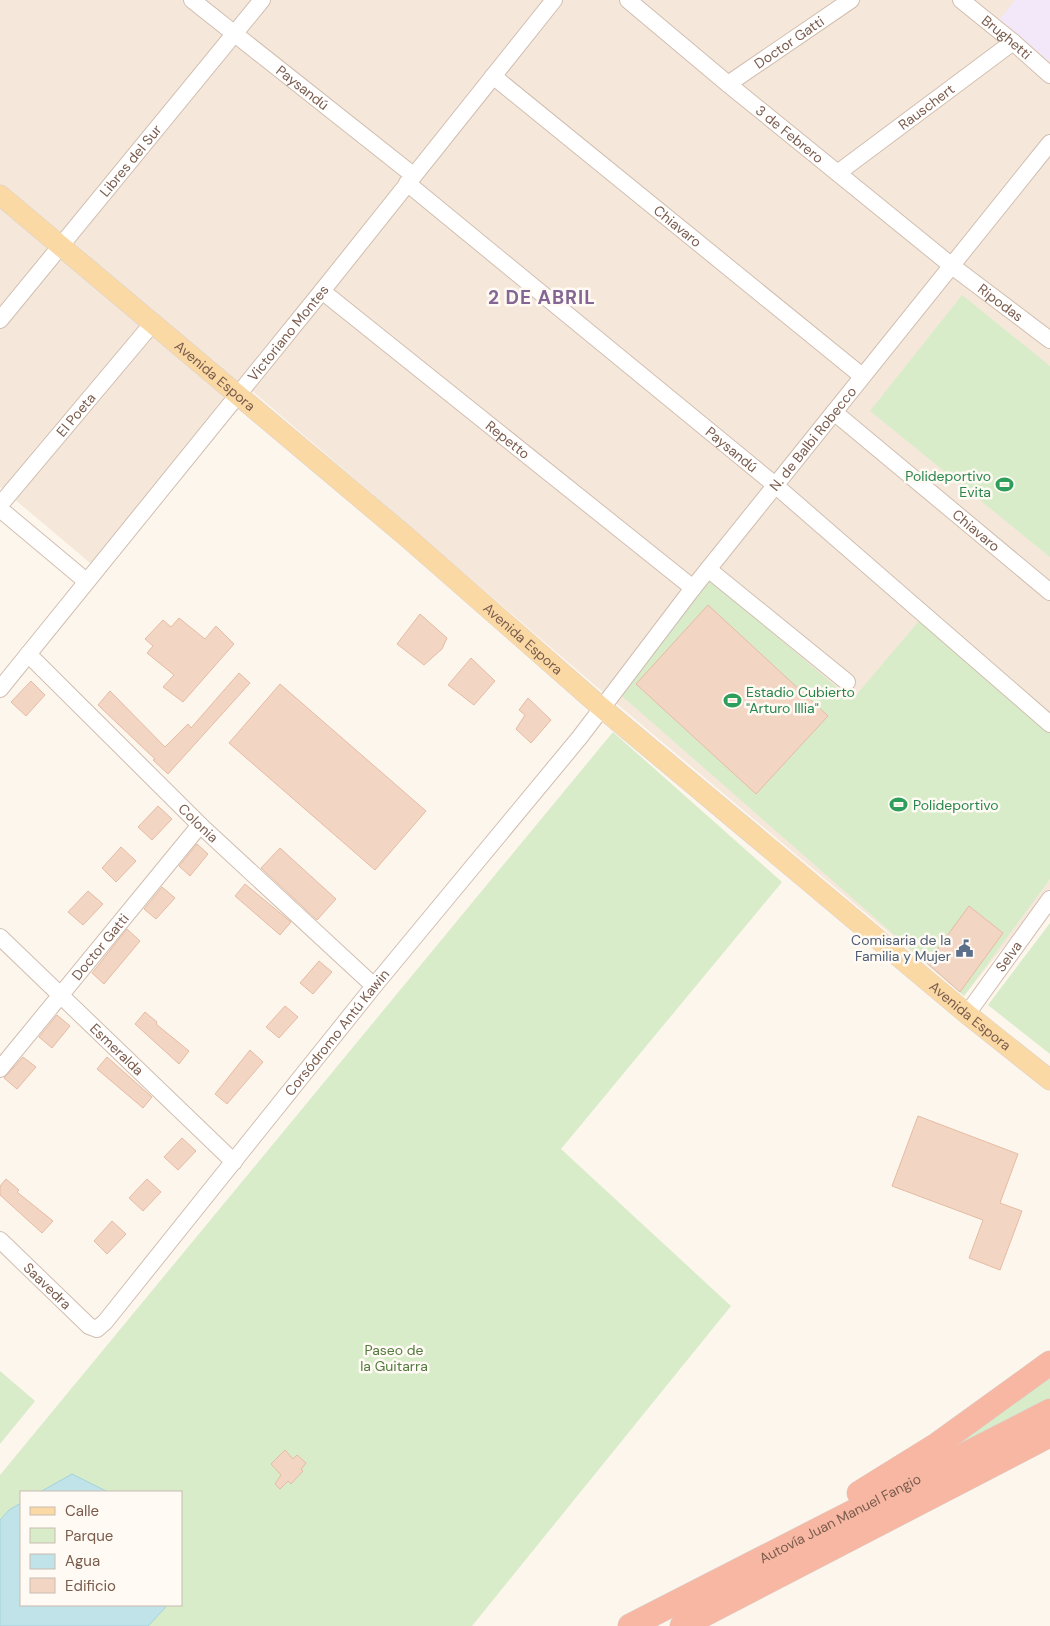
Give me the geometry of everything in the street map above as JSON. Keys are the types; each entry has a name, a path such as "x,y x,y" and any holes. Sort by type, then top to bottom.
{"highway":[{"path":"722,1579 938,1444 1050,1363"},
{"name":"Autovía Juan Manuel Fangio","path":"630,1626 1050,1411"},
{"name":"Autovía Juan Manuel Fangio","path":"682,1626 1050,1435"}],"main road":[{"name":"Avenida Espora","path":"0,195 408,538 602,708 968,1014 1050,1080"}],"street":[{"name":"Paysandú","path":"192,0 410,179 775,485 1050,724"},
{"name":"Libres del Sur","path":"0,320 262,0"},
{"name":"Victoriano Montes","path":"0,689 322,291 554,0"},
{"name":"3 de Febrero","path":"628,0 952,266"},
{"name":"Doctor Gatti","path":"728,84 851,0"},
{"name":"Brughetti","path":"961,0 1050,75"},
{"name":"Rauschert","path":"839,172 1013,42"},
{"name":"Chiavaro","path":"493,76 862,376"},
{"name":"N. de Balbi Robecco","path":"580,737 708,569 1050,143"},
{"name":"Ripodas","path":"952,266 1050,340"},
{"name":"Repetto","path":"322,291 693,588"},
{"name":"El Poeta","path":"0,507 152,324"},
{"name":"Chiavaro","path":"834,412 1050,592"},
{"path":"0,507 86,581"},
{"path":"708,569 847,682"},
{"name":"Colonia","path":"28,654 200,825 374,986"},
{"name":"Corsódromo Antú Kawin","path":"97,1329 234,1162 374,986 580,737"},
{"name":"Doctor Gatti","path":"0,1069 200,825"},
{"name":"Selva","path":"968,1014 1050,900"},
{"name":"Esmeralda","path":"0,937 234,1162"},
{"name":"Saavedra","path":"0,1240 89,1326 97,1329"}],"shaded area":[{"path":"0,0 1050,0 1050,889 964,996 598,688 243,383 96,568 0,487"},
{"path":"1015,0 1050,0 1050,62 1000,19"}],"green space":[{"name":"Polideportivo Evita","path":"962,295 1050,366 1050,557 870,411"},
{"name":"Polideportivo","path":"707,578 852,700 919,621 1050,731 1050,879 964,996 614,689"},
{"name":"Paseo de la Guitarra","path":"613,732 782,882 561,1149 731,1306 472,1626 0,1626 0,1475"},
{"path":"1050,923 1050,1054 988,1005"},
{"path":"0,1371 35,1401 0,1444"},
{"path":"1050,1375 1050,1399 858,1500"}],"water":[{"path":"72,1474 106,1491 42,1491"},
{"path":"20,1504 20,1606 166,1606 165,1608 148,1626 0,1626 0,1520 9,1510"}],"building":[{"name":"Estadio Cubierto \"Arturo Illia\"","path":"708,605 828,716 756,794 636,684"},
{"path":"420,614 447,638 442,649 424,665 397,644"},
{"path":"179,618 205,639 216,626 234,644 183,702 163,687 174,675 147,653 153,646 145,639 163,620 171,627"},
{"path":"471,658 495,681 474,705 448,685"},
{"path":"239,673 250,683 168,774 153,760 155,759 98,705 110,691 165,747 188,724 191,728"},
{"path":"31,681 45,695 26,716 11,702"},
{"path":"280,684 426,811 375,870 229,743"},
{"path":"528,698 551,720 531,743 516,729 525,715 519,710"},
{"path":"158,806 172,819 152,840 138,827"},
{"path":"197,844 208,854 190,876 179,866"},
{"path":"121,847 136,861 116,882 102,868"},
{"path":"280,848 336,899 317,920 261,868"},
{"path":"245,884 291,922 280,935 235,896"},
{"path":"162,887 175,898 156,919 144,909"},
{"path":"88,891 103,904 83,925 68,912"},
{"name":"Comisaria de la Familia y Mujer","path":"969,906 1003,933 960,992 927,963"},
{"path":"127,929 140,941 104,984 92,973"},
{"path":"319,961 332,972 313,994 300,983"},
{"path":"285,1006 298,1017 279,1038 266,1027"},
{"path":"145,1012 157,1022 156,1024 189,1051 179,1064 135,1024"},
{"path":"57,1015 70,1026 52,1048 39,1037"},
{"path":"250,1050 263,1062 227,1104 215,1094"},
{"path":"23,1057 36,1067 17,1089 4,1078"},
{"path":"107,1057 152,1097 143,1108 97,1069"},
{"path":"918,1116 1018,1154 1000,1203 1022,1211 1000,1270 969,1258 983,1220 892,1186"},
{"path":"182,1138 196,1151 178,1170 164,1157"},
{"path":"6,1179 19,1190 17,1192 53,1221 42,1233 0,1195 0,1186"},
{"path":"147,1179 161,1192 143,1211 129,1198"},
{"path":"112,1221 126,1234 107,1254 94,1241"},
{"path":"285,1450 293,1459 297,1455 306,1463 301,1469 303,1471 291,1484 288,1481 280,1489 275,1484 281,1475 271,1464"}],"place":[{"name":"Polideportivo Evita","path":"1005,484"},
{"name":"Estadio Cubierto \"Arturo Illia\"","path":"732,700"},
{"name":"Polideportivo","path":"899,805"},
{"name":"Comisaria de la Familia y Mujer","path":"965,948"}],"district":[{"name":"2 DE ABRIL","path":"542,297"}]}
